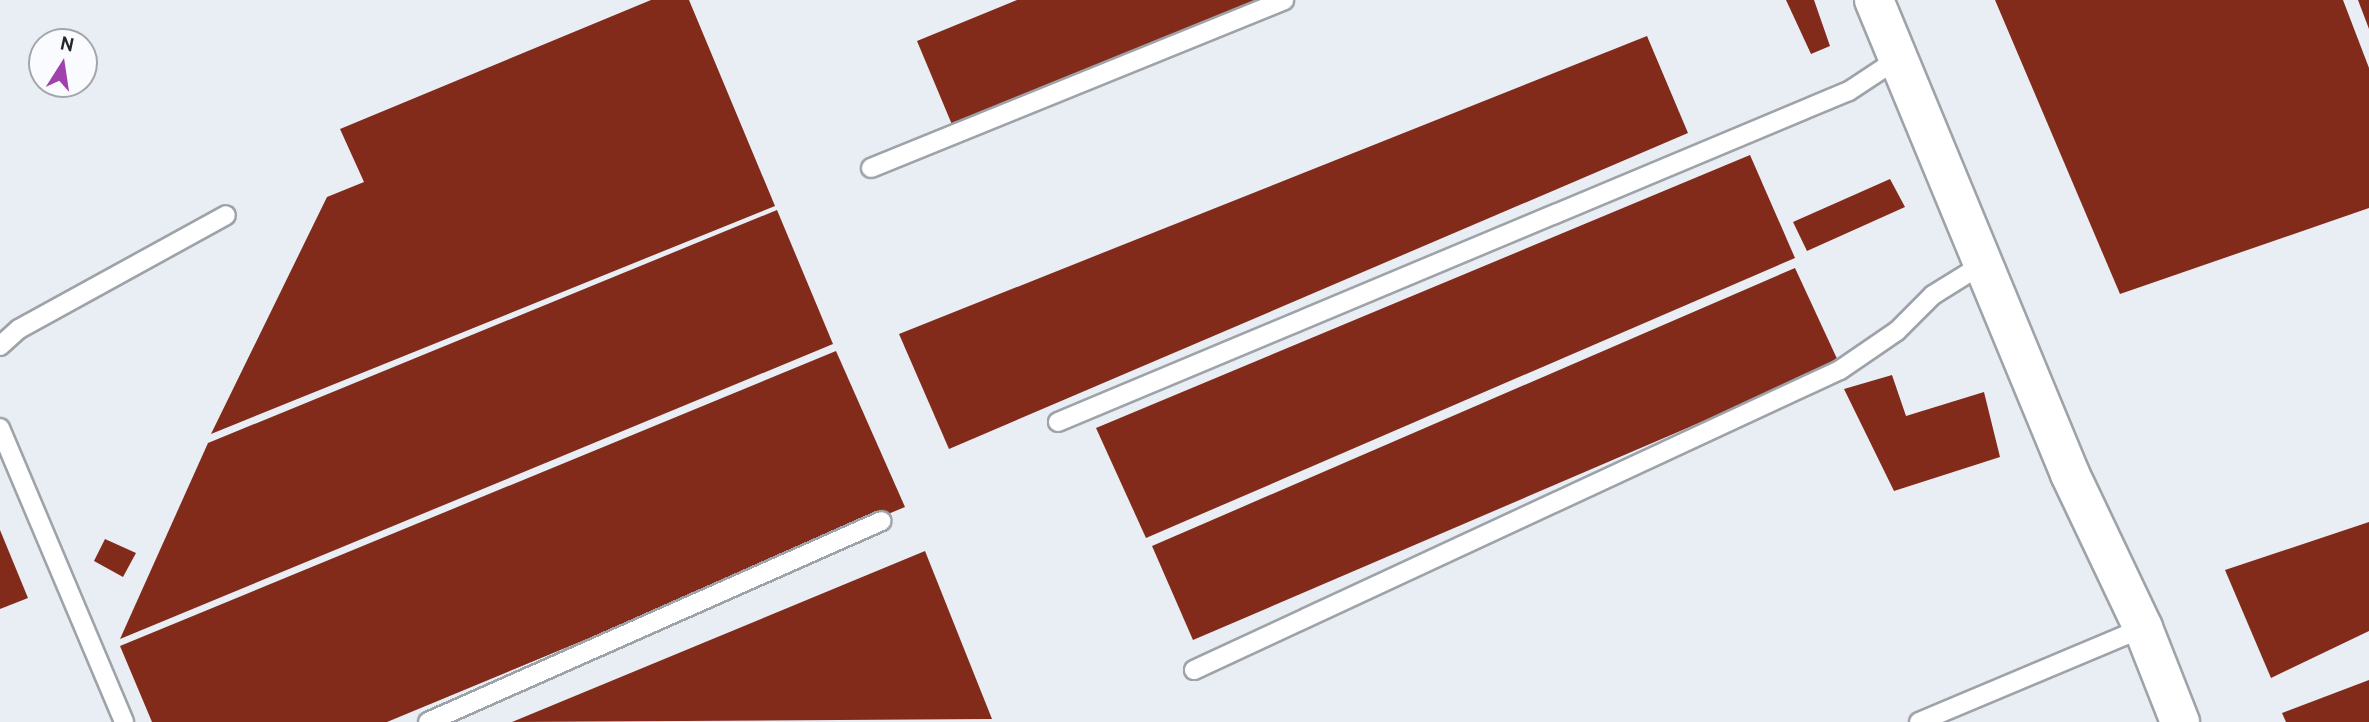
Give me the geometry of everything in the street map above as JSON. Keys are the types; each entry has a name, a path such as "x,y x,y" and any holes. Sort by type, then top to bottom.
{"street":[{"path":"1874,0 2070,474 2143,628 2180,722"}],"lane":[{"path":"870,168 1283,0"},
{"path":"1058,422 1849,91 1899,58"},
{"path":"0,346 19,329 226,215"},
{"path":"1195,670 1840,370 1897,331 1933,295 1983,264"},
{"path":"0,428 124,722"},
{"path":"428,722 881,521"},
{"path":"1919,722 2143,628"}],"building":[{"path":"651,0 689,0 775,206 211,434 327,197 364,182 340,129"},
{"path":"1017,0 1262,0 953,127 917,41"},
{"path":"1786,0 1814,0 1830,46 1811,54"},
{"path":"1995,0 2343,0 2369,68 2369,208 2120,294"},
{"path":"2358,0 2369,0 2369,29"},
{"path":"1647,36 1688,133 949,449 899,334"},
{"path":"1750,155 1795,258 1146,538 1096,428"},
{"path":"1890,179 1905,207 1807,251 1793,222"},
{"path":"777,210 833,344 120,639 208,443"},
{"path":"1795,268 1839,363 1193,640 1152,546"},
{"path":"836,351 905,507 387,722 152,722 120,646"},
{"path":"1892,375 1906,416 1984,392 2000,457 1894,491 1844,389"},
{"path":"2369,522 2369,631 2271,678 2225,570"},
{"path":"0,530 28,598 0,609"},
{"path":"105,539 136,553 123,577 94,561"},
{"path":"925,551 992,719 512,722"},
{"path":"2369,680 2369,722 2286,722 2282,713"}]}
